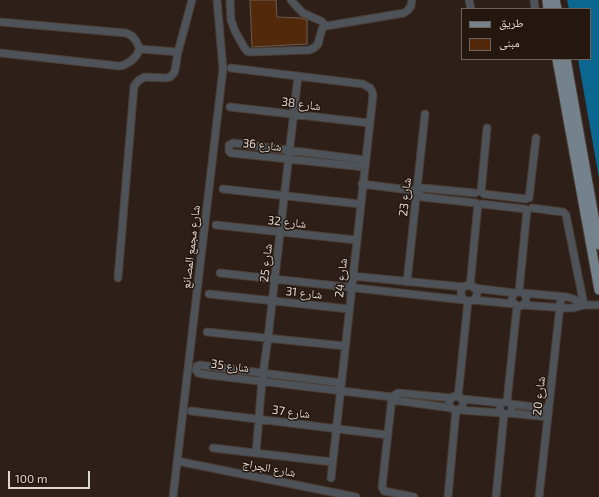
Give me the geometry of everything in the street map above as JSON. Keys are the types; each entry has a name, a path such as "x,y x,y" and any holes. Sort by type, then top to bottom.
{"main road":[{"path":"557,60 599,290"},
{"path":"566,60 599,245"}],"street":[{"path":"118,278 133,89 139,80 145,77 166,78 172,76 175,70 178,52 192,0"},
{"name":"شارع مجمع المصانع","path":"173,497 223,69 217,0"},
{"path":"230,0 231,20 235,32 244,47 250,52 309,50 318,44 322,29 326,26 404,13 411,6 412,0"},
{"path":"291,0 303,13 321,21 326,26"},
{"path":"0,22 126,33 132,36 140,49"},
{"path":"140,49 178,52"},
{"path":"0,53 119,66 131,61 140,49"},
{"path":"231,68 298,76"},
{"name":"شارع 24","path":"298,76 363,84 370,88 373,95 364,164 330,478"},
{"name":"شارع 25","path":"256,453 262,381 298,76"},
{"name":"شارع 38","path":"230,107 369,123"},
{"name":"شارع 23","path":"407,282 425,114"},
{"path":"480,193 487,128"},
{"path":"527,199 536,138"},
{"name":"شارع 36","path":"233,143 290,151 364,164 231,153 229,151 229,145 233,143"},
{"path":"362,184 417,191 426,188 531,199 533,202 533,207 528,209"},
{"path":"223,189 360,204"},
{"path":"417,191 422,197 563,212 566,217 584,305"},
{"path":"469,287 479,204 485,200 485,196 480,193"},
{"path":"479,204 473,200 474,195 480,193"},
{"path":"519,293 528,209"},
{"name":"شارع 32","path":"216,225 356,240"},
{"path":"220,273 518,305 572,308 584,305 599,305"},
{"path":"352,276 561,297 574,299 584,305"},
{"path":"468,300 462,297 461,292 469,287"},
{"path":"468,300 476,296 477,293 469,287"},
{"path":"518,305 526,301 526,298 519,293"},
{"path":"518,305 512,300 512,297 519,293"},
{"name":"شارع 31","path":"209,294 349,309"},
{"name":"شارع 20","path":"539,497 561,297"},
{"path":"458,398 468,300"},
{"path":"505,414 512,410 506,403 518,305"},
{"path":"207,332 345,346"},
{"name":"شارع 35","path":"200,365 264,373 340,387 262,381 201,374 196,372 196,368 200,365"},
{"path":"340,387 392,397 400,401 456,409 548,417"},
{"path":"392,397 398,393 506,403 549,409"},
{"path":"392,397 382,487 384,490 414,497"},
{"path":"456,409 450,404 451,400 458,398"},
{"path":"456,409 464,404 458,398"},
{"path":"505,414 499,409 500,405 506,403"},
{"path":"448,497 456,409"},
{"name":"شارع 37","path":"191,411 388,435"},
{"path":"496,497 505,414"},
{"path":"213,448 332,462"},
{"name":"شارع الجراج","path":"177,461 320,493 356,497"}],"water":[{"path":"567,0 599,0 599,178 578,60 591,60 591,8 569,8"}],"building":[{"path":"250,0 276,0 277,17 301,18 307,20 307,44 252,47"}]}
